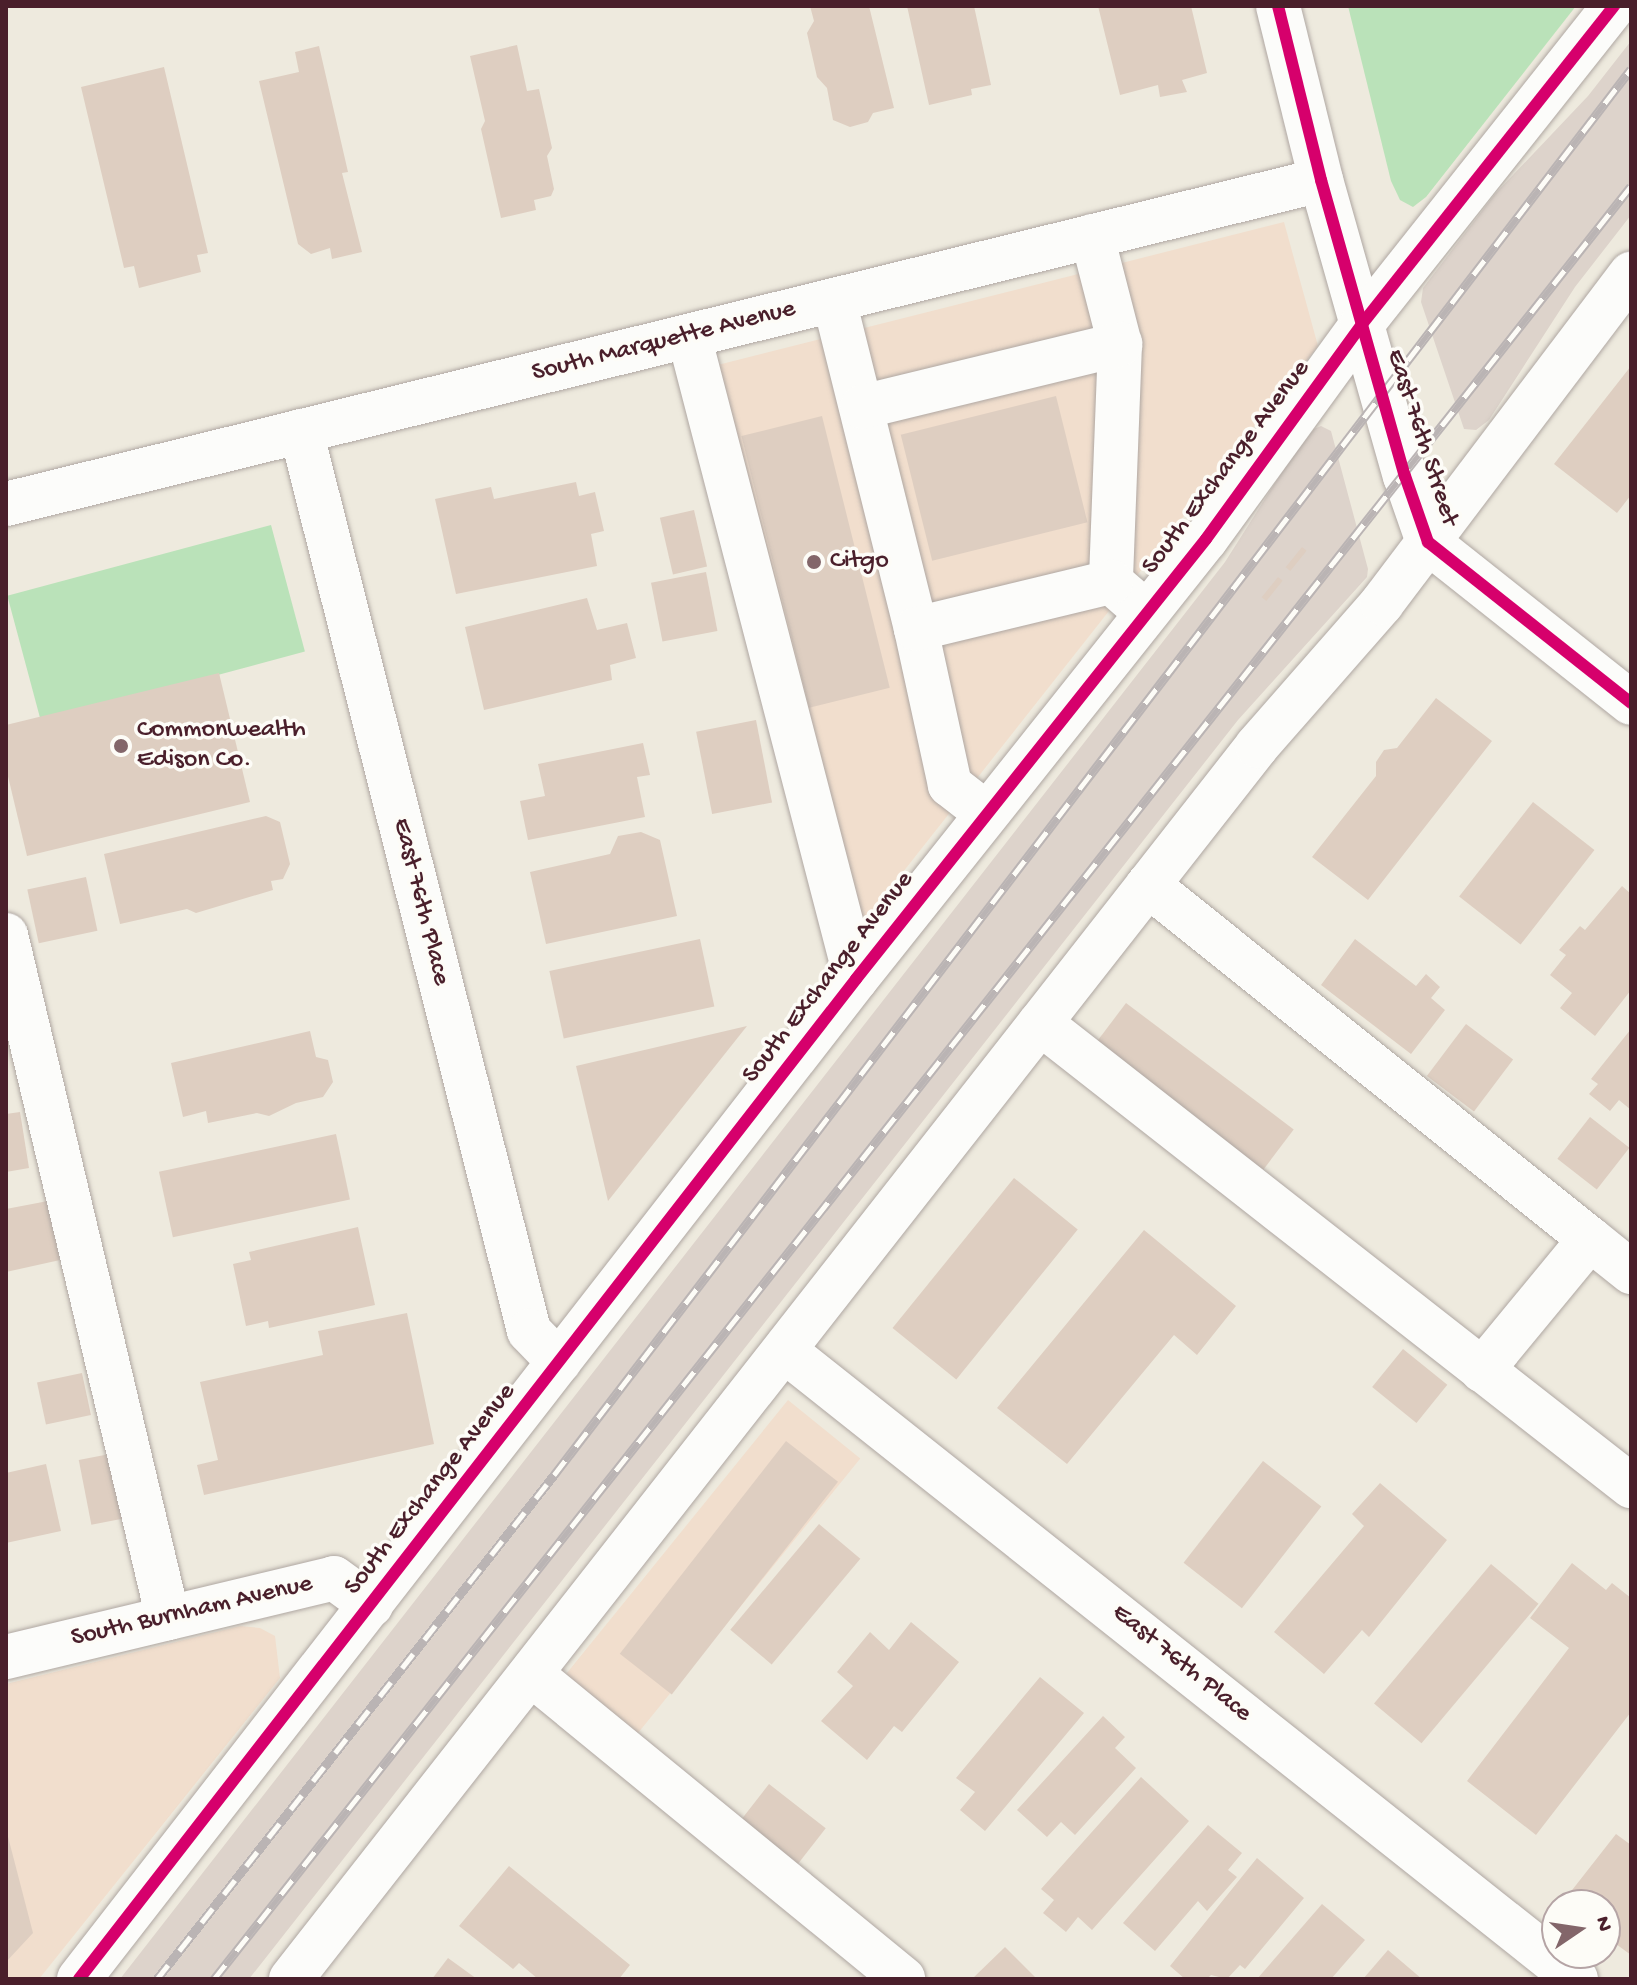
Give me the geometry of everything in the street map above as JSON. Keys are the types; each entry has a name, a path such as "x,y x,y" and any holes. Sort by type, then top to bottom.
{"street":[{"name":"East 76th Street","path":"1278,6 1321,180 1428,542 1631,703"},
{"name":"South Exchange Avenue","path":"79,1979 856,979 1206,539 1362,324 1614,6"},
{"name":"South Marquette Avenue","path":"6,504 1321,180"},
{"path":"1092,236 1120,344 1111,582"},
{"path":"291,1979 1257,746 1369,619 1631,274"},
{"path":"834,300 916,629 950,785 986,813"},
{"path":"689,336 856,979"},
{"path":"862,407 1120,344"},
{"name":"East 76th Place","path":"301,431 529,1331 559,1362"},
{"path":"1111,582 1146,611"},
{"path":"916,629 1111,582"},
{"path":"1148,885 1631,1272"},
{"path":"6,935 168,1618"},
{"path":"1040,1023 1631,1486"},
{"path":"1482,1370 1590,1239"},
{"name":"East 76th Place","path":"785,1351 1576,1979"},
{"name":"South Burnham Avenue","path":"6,1657 334,1578 371,1605"},
{"path":"531,1674 903,1979"}],"shaded area":[{"path":"1631,41 1631,215 1575,287 1489,420 1476,430 1464,429 1421,302 1423,288 1495,194 1588,96"},
{"path":"1284,222 1318,346 847,943 698,370"},
{"path":"1321,426 1331,431 1368,569 1367,577 1238,720 249,1979 120,1979 1225,562 1289,461 1314,429"},
{"path":"788,1400 860,1459 624,1750 552,1691"},
{"path":"240,1626 260,1628 275,1636 280,1678 39,1979 6,1979 6,1684"}],"green space":[{"path":"1348,6 1576,6 1426,197 1413,207 1400,200 1391,181"},
{"path":"271,525 305,652 41,722 7,596"}],"building":[{"path":"810,6 869,6 894,108 873,113 868,122 850,127 833,120 827,88 817,77 807,33 814,21"},
{"path":"907,6 974,6 991,85 971,89 972,95 929,105"},
{"path":"1098,6 1191,6 1207,73 1182,80 1187,92 1160,97 1158,85 1120,95"},
{"path":"517,45 527,91 539,89 552,148 547,156 554,189 551,196 534,200 536,210 501,218 481,129 485,121 470,56"},
{"path":"319,46 348,172 342,173 362,252 332,259 330,248 311,254 298,244 259,81 299,72 295,52"},
{"path":"164,67 208,253 197,255 201,272 139,288 134,266 124,268 81,87"},
{"path":"1631,366 1631,495 1617,513 1554,464"},
{"name":"Citgo","path":"1056,396 1087,522 932,561 901,435"},
{"name":"Citgo","path":"822,416 890,688 809,708 741,436"},
{"path":"576,482 579,496 595,492 604,531 591,534 597,566 456,594 435,499 491,487 494,499"},
{"path":"694,510 707,567 673,574 660,518"},
{"path":"1302,547 1307,551 1290,571 1286,567"},
{"path":"706,572 717,631 662,642 651,583"},
{"path":"1278,577 1283,581 1266,601 1262,597"},
{"path":"587,598 597,630 627,623 636,658 610,665 612,680 484,710 465,627"},
{"name":"Commonwealth Edison Co.","path":"219,673 250,802 27,856 6,768 6,725"},
{"path":"1436,698 1492,741 1368,900 1312,857 1376,776 1376,762 1384,750 1397,748"},
{"path":"756,720 772,802 712,814 696,732"},
{"path":"643,743 650,775 637,777 645,817 528,840 520,801 545,796 538,764"},
{"path":"1533,802 1594,850 1521,945 1459,897"},
{"path":"266,816 280,822 290,864 283,879 271,881 273,890 196,913 187,909 120,924 104,854"},
{"path":"641,832 660,840 677,916 546,944 530,872 610,854 618,836"},
{"path":"86,877 97,931 39,943 27,889"},
{"path":"1622,886 1631,894 1631,990 1595,1036 1560,1008 1572,993 1550,975 1566,955 1559,950 1580,926 1585,930"},
{"path":"700,939 714,1006 564,1039 549,971"},
{"path":"1355,939 1416,986 1426,974 1440,987 1431,998 1445,1010 1411,1054 1321,985"},
{"path":"1126,1003 1294,1129 1262,1172 1094,1045"},
{"path":"1466,1024 1513,1060 1474,1111 1427,1076"},
{"path":"747,1026 608,1201 576,1066"},
{"path":"1631,1029 1631,1110 1619,1100 1610,1111 1589,1094 1598,1084 1591,1079"},
{"path":"310,1031 316,1057 328,1060 333,1082 323,1097 296,1103 269,1116 257,1113 208,1123 206,1111 183,1117 171,1063"},
{"path":"20,1112 29,1168 6,1172 6,1114"},
{"path":"1590,1117 1629,1148 1597,1190 1557,1159"},
{"path":"336,1134 350,1200 173,1237 159,1172"},
{"path":"1014,1178 1078,1230 956,1380 893,1328"},
{"path":"48,1201 60,1260 6,1272 6,1209"},
{"path":"358,1227 375,1305 269,1328 268,1321 246,1326 233,1264 251,1260 249,1252"},
{"path":"1144,1230 1236,1306 1197,1355 1174,1335 1067,1464 997,1408"},
{"path":"407,1313 434,1444 204,1495 197,1465 218,1460 200,1382 323,1355 318,1331"},
{"path":"1403,1349 1447,1385 1416,1423 1372,1387"},
{"path":"82,1373 91,1415 46,1425 37,1383"},
{"path":"786,1441 838,1482 672,1694 620,1654"},
{"path":"120,1452 133,1517 91,1525 79,1460"},
{"path":"1263,1461 1321,1507 1242,1608 1184,1563"},
{"path":"46,1464 61,1531 6,1543 6,1473"},
{"path":"1380,1483 1447,1540 1369,1637 1362,1630 1324,1674 1274,1632 1364,1526 1352,1514"},
{"path":"819,1524 860,1559 772,1664 730,1630"},
{"path":"1572,1563 1606,1590 1612,1583 1631,1598 1631,1712 1536,1835 1467,1781 1569,1648 1530,1618"},
{"path":"1491,1564 1538,1604 1422,1743 1374,1703"},
{"path":"911,1622 959,1662 902,1732 894,1726 867,1760 821,1721 853,1686 837,1672 870,1632 889,1650"},
{"path":"1040,1677 1084,1713 985,1831 960,1810 975,1792 956,1778"},
{"path":"1103,1716 1125,1737 1115,1748 1136,1768 1075,1835 1061,1822 1047,1837 1017,1810"},
{"path":"1141,1777 1189,1821 1092,1930 1078,1917 1066,1932 1043,1913 1054,1900 1041,1889"},
{"path":"769,1784 826,1828 791,1873 734,1829"},
{"path":"1208,1825 1242,1853 1228,1870 1237,1877 1207,1911 1198,1901 1155,1951 1123,1923"},
{"path":"6,1829 33,1933 6,1962"},
{"path":"1616,1834 1631,1845 1631,1955 1621,1948 1621,1889 1573,1889"},
{"path":"1257,1858 1304,1898 1245,1969 1240,1965 1227,1979 1211,1975 1207,1979 1185,1979 1170,1966"},
{"path":"509,1866 630,1965 619,1979 538,1979 519,1963 513,1969 459,1926"},
{"path":"1322,1904 1365,1940 1331,1979 1257,1979"},
{"path":"1005,1947 1037,1979 972,1979"},
{"path":"1388,1950 1422,1979 1363,1979"},
{"path":"448,1958 477,1979 432,1979"}],"railway":[{"path":"157,1979 554,1475 1631,69"},
{"path":"214,1979 1631,186"}],"cycle path":[{"path":"1278,6 1321,180 1405,476 1428,542 1631,703"},
{"path":"79,1979 856,979 1206,539 1362,324 1614,6"}],"place":[{"name":"Citgo","path":"814,562"},
{"name":"Commonwealth Edison Co.","path":"121,746"}]}
